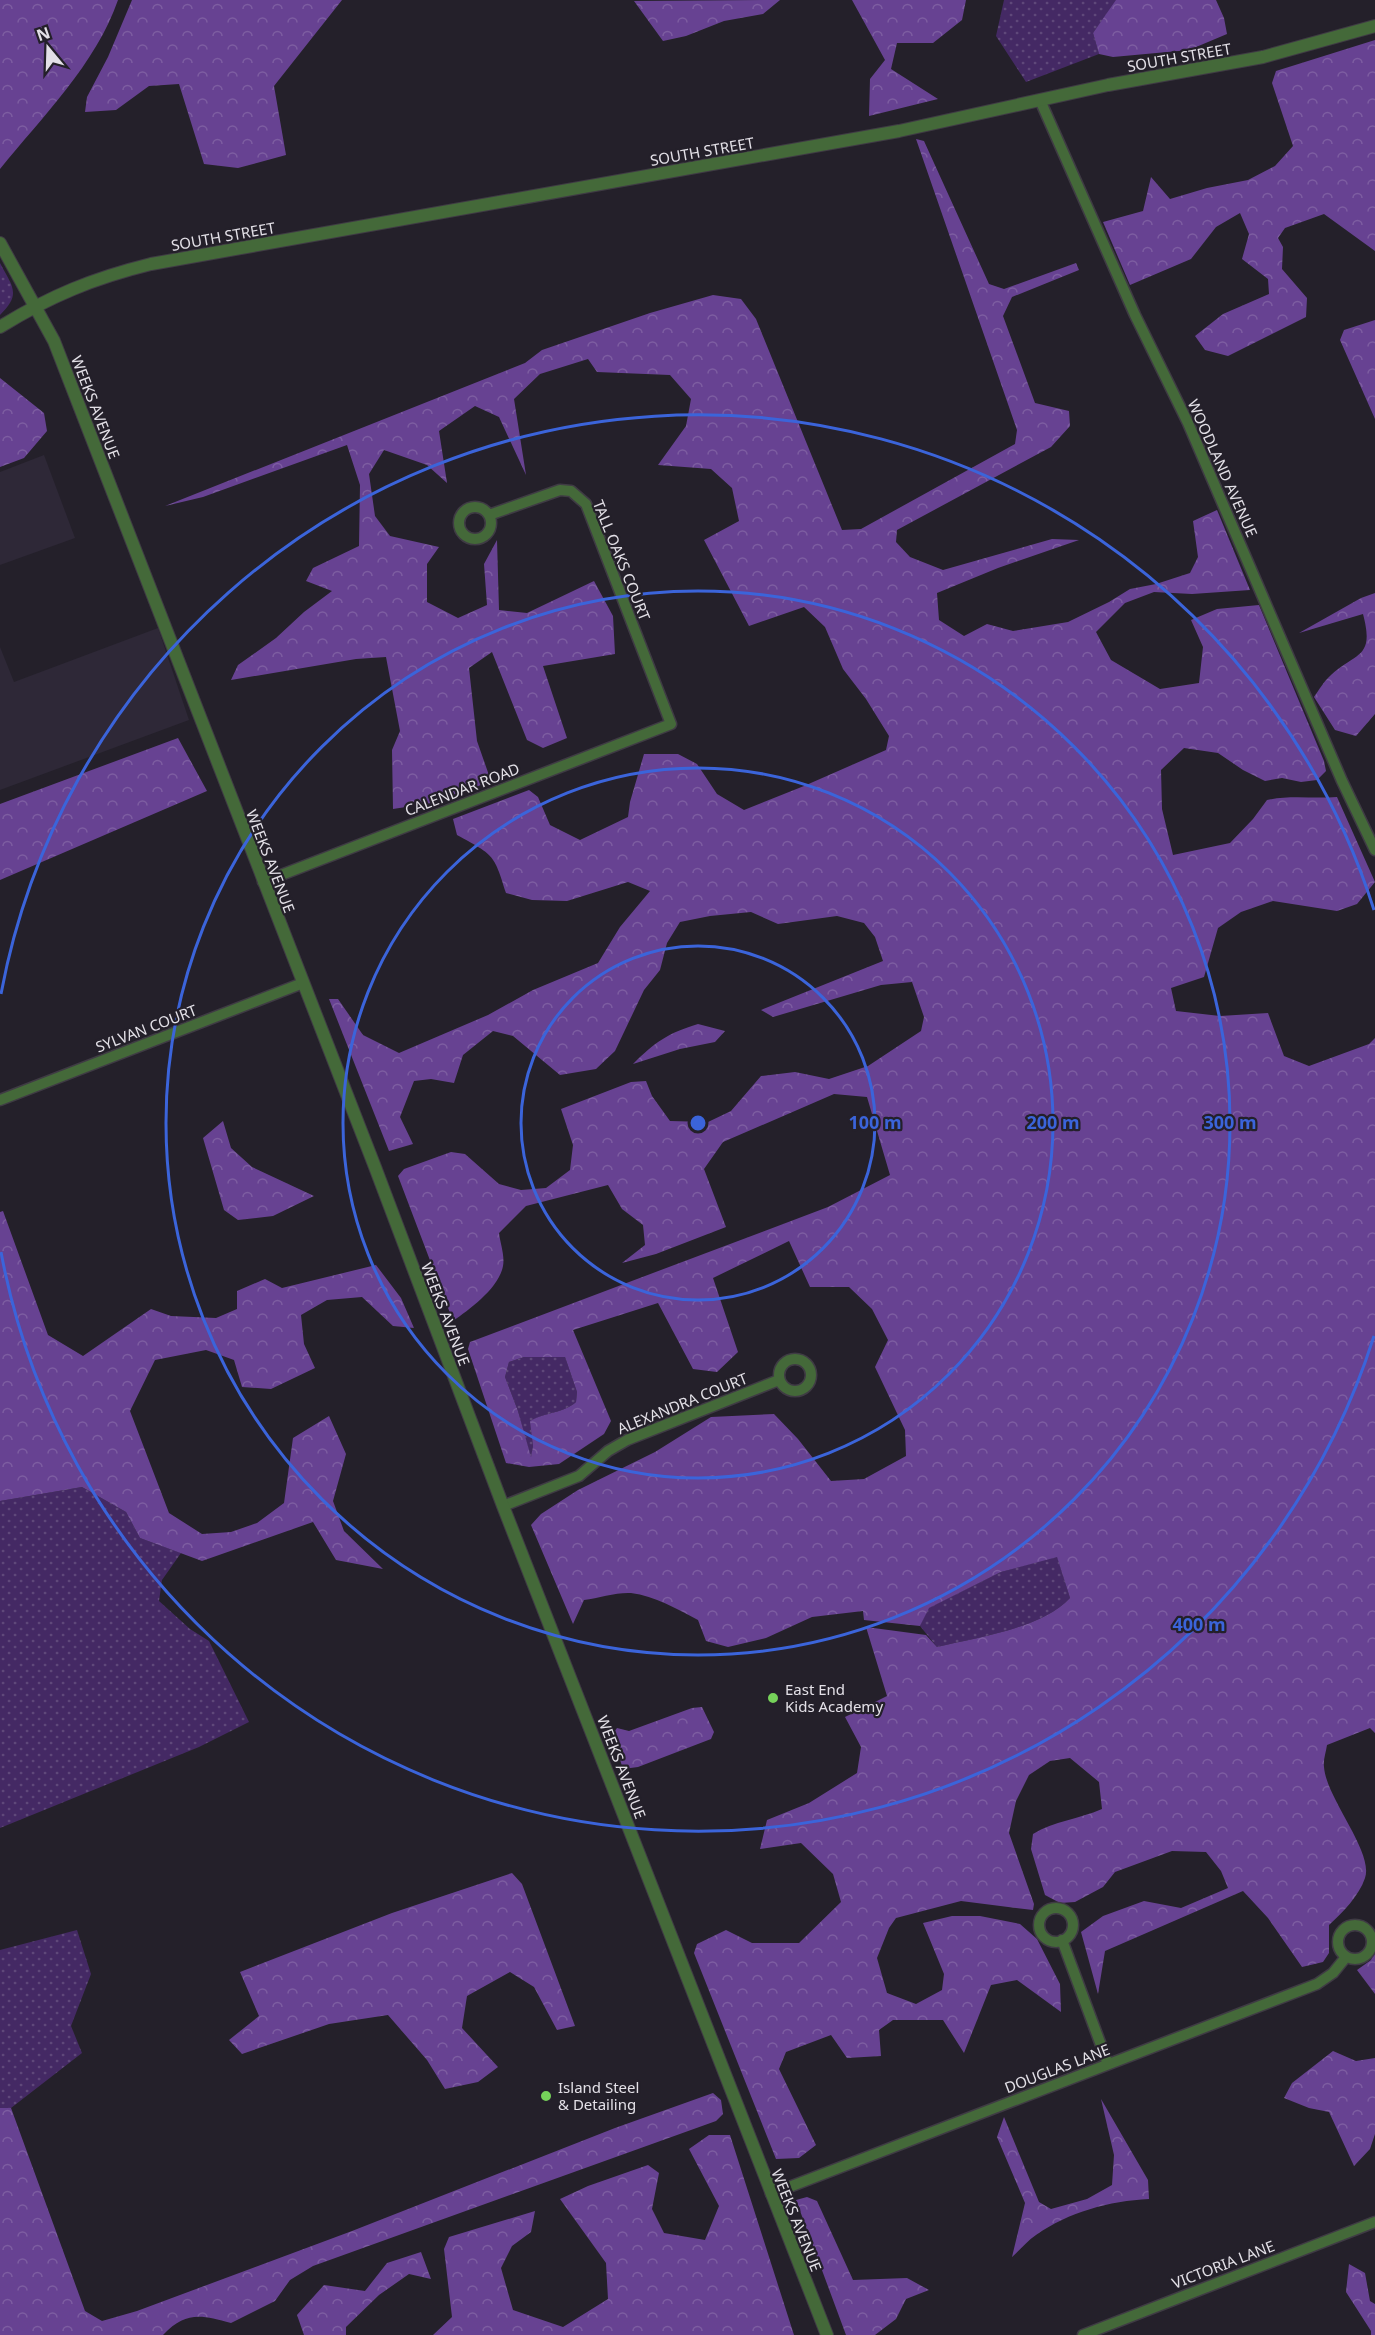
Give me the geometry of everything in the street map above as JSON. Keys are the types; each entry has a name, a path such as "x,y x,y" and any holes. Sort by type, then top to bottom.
{"street":[{"name":"SOUTH STREET","path":"0,327 35,305 114,273 151,264 888,133 1108,85 1263,57 1375,26"},
{"name":"WOODLAND AVENUE","path":"1040,100 1135,315 1188,423 1342,781 1375,850"},
{"name":"WEEKS AVENUE","path":"0,243 54,342 503,1506 827,2335"},
{"name":"TALL OAKS COURT","path":"489,515 560,490 571,491 586,504 671,724"},
{"name":"CALENDAR ROAD","path":"264,882 671,724"},
{"name":"SYLVAN COURT","path":"0,1100 303,983"},
{"name":"ALEXANDRA COURT","path":"503,1506 579,1476 608,1451 627,1440 779,1380"},
{"path":"1062,1940 1108,2064"},
{"name":"DOUGLAS LANE","path":"771,2194 1317,1984 1333,1973 1346,1957"},
{"name":"VICTORIA LANE","path":"1083,2335 1375,2222"}],"shaded area":[{"path":"1004,0 1116,0 1116,2 1093,33 1099,54 1026,82 996,36"},
{"path":"0,263 11,284 13,295 7,308 0,315"},
{"path":"44,455 75,538 0,565 0,472"},
{"path":"158,628 189,720 0,790 0,647 14,682"},
{"path":"524,1357 565,1357 577,1392 576,1402 571,1406 531,1421 533,1446 531,1459 518,1411 505,1377 509,1362"},
{"path":"82,1487 126,1512 140,1538 181,1553 162,1580 159,1601 190,1629 209,1641 249,1722 199,1747 0,1828 0,1501"},
{"path":"1057,1556 1070,1598 1058,1609 1043,1617 1008,1630 937,1647 920,1626 928,1608 1001,1572"},
{"path":"77,1930 91,1974 71,2026 82,2053 11,2108 0,2108 0,1950"}],"green space":[{"path":"0,0 118,0 108,24 82,68 0,169"},
{"path":"132,0 342,0 274,86 286,155 238,168 204,164 179,84 149,86 116,110 85,112 87,97 108,57"},
{"path":"780,0 763,14 724,21 686,36 663,41 634,1"},
{"path":"852,0 966,0 962,20 933,43 897,43 891,69 938,99 869,116 870,79 885,60"},
{"path":"1116,0 1216,0 1224,18 1227,34 1189,50 1113,57 1099,54 1093,33"},
{"path":"1375,40 1375,251 1324,214 1285,228 1278,238 1283,247 1282,269 1307,298 1306,317 1228,356 1205,350 1195,336 1223,314 1269,294 1268,279 1242,259 1249,234 1240,213 1216,227 1191,259 1130,285 1103,222 1143,211 1151,177 1170,199 1207,188 1248,180 1275,166 1293,146 1272,83 1276,71"},
{"path":"916,139 924,141 989,284 1004,289 1076,263 1079,270 1012,297 1003,316 1035,403 1069,411 1070,426 1051,447 897,530 896,542 910,557 943,570 1052,539 1079,540 998,568 937,593 939,620 964,636 987,624 1013,631 1068,622 1130,589 1156,584 1190,573 1198,557 1193,521 1217,510 1250,590 1192,594 1154,592 1125,603 1096,632 1111,660 1160,689 1199,683 1203,647 1191,620 1217,609 1259,605 1324,761 1326,771 1317,780 1301,782 1282,778 1265,781 1243,770 1218,753 1184,748 1161,770 1162,809 1173,855 1230,843 1267,800 1337,797 1375,882 1357,904 1337,911 1273,901 1241,912 1218,928 1204,977 1171,988 1176,1011 1220,1016 1268,1013 1284,1056 1309,1066 1369,1044 1375,1038 1375,1733 1370,1728 1327,1745 1324,1759 1327,1780 1363,1854 1366,1867 1365,1878 1355,1897 1329,1925 1329,1953 1323,1962 1302,1967 1268,1918 1243,1891 1105,1951 1098,1994 1081,1932 1103,1916 1144,1901 1181,1908 1228,1888 1221,1871 1206,1852 1172,1851 1115,1872 1103,1887 1075,1902 1060,1903 1045,1895 1031,1849 1033,1834 1049,1826 1102,1809 1099,1782 1070,1758 1050,1761 1029,1775 1016,1801 1009,1833 1034,1904 1033,1910 961,1901 896,1918 889,1928 877,1958 887,1993 916,2004 942,1990 944,1974 923,1923 952,1916 980,1916 1020,1924 1037,1939 1060,1984 1061,2012 1017,1980 991,1985 964,2053 943,2020 893,2020 879,2030 881,2056 847,2058 831,2035 786,2052 779,2069 816,2145 799,2158 776,2159 694,1953 697,1944 726,1930 752,1943 799,1943 841,1902 833,1874 801,1843 760,1849 767,1820 809,1803 857,1773 861,1747 845,1717 887,1696 866,1627 926,1635 937,1647 1026,1624 1058,1609 1070,1598 1057,1557 1001,1572 929,1608 920,1626 864,1620 863,1611 812,1617 766,1638 728,1647 706,1641 698,1620 657,1600 631,1593 584,1600 573,1624 531,1525 541,1514 578,1490 655,1452 711,1417 774,1414 798,1439 831,1481 864,1479 906,1456 905,1430 875,1367 888,1340 872,1309 849,1287 810,1287 789,1241 713,1278 738,1352 717,1372 693,1369 658,1303 573,1330 611,1421 604,1434 559,1464 529,1467 506,1463 468,1349 470,1342 828,1207 890,1175 867,1097 834,1094 723,1142 704,1169 726,1227 656,1254 622,1263 645,1245 643,1225 622,1209 608,1185 526,1206 499,1233 503,1266 496,1282 483,1297 453,1321 398,1176 404,1169 451,1152 465,1154 499,1184 521,1190 546,1188 570,1170 573,1145 561,1109 631,1082 646,1081 652,1096 670,1121 708,1122 731,1111 761,1076 795,1072 829,1079 868,1066 921,1031 924,1017 912,982 881,985 773,1017 761,1010 883,961 875,937 864,923 837,916 778,924 751,912 680,922 667,943 660,970 644,990 615,1051 596,1069 560,1075 513,1036 493,1031 463,1055 454,1083 431,1079 414,1081 400,1117 413,1144 389,1151 329,999 338,999 363,1035 399,1053 488,1015 533,990 598,963 620,927 650,891 628,882 567,901 532,900 506,893 495,862 478,847 457,835 453,819 529,790 538,797 550,825 580,840 628,817 644,754 678,754 697,764 717,794 744,810 886,750 889,736 866,699 843,669 825,627 804,607 749,626 704,540 739,521 732,488 711,469 658,465 686,426 691,399 670,375 597,372 588,359 540,374 514,399 526,475 499,417 475,406 439,431 447,483 427,465 384,450 369,474 375,516 390,536 439,547 427,564 427,602 458,618 487,605 484,564 497,540 499,610 527,613 594,581 613,616 615,654 543,666 567,738 543,748 527,740 492,652 469,668 477,741 491,781 438,802 393,809 392,750 400,731 386,657 356,659 231,680 238,665 276,638 304,612 332,591 306,581 313,568 359,546 360,485 347,445 203,497 165,506 525,363 542,350 650,313 713,295 741,299 756,319 842,530 861,529 1015,444 1017,430","holes":["524,1357 565,1357 577,1392 576,1402 530,1421 533,1446 531,1457 518,1411 505,1377 509,1362"]},
{"path":"1375,320 1375,419 1340,340 1344,330"},
{"path":"0,378 44,413 47,431 24,458 0,467"},
{"path":"1375,593 1375,714 1356,736 1335,730 1314,697 1328,677 1361,653 1365,647 1367,639 1363,614 1299,633 1361,598"},
{"path":"178,738 207,791 0,880 0,804"},
{"path":"698,1024 725,1031 715,1042 680,1049 633,1064 662,1039"},
{"path":"223,1121 231,1148 252,1167 314,1196 273,1216 238,1220 224,1210 203,1138"},
{"path":"3,1211 48,1335 83,1356 151,1309 171,1316 216,1318 237,1309 237,1291 265,1279 282,1288 376,1265 401,1298 414,1328 393,1326 362,1297 327,1300 301,1315 304,1344 315,1368 271,1389 242,1387 234,1360 206,1350 155,1360 130,1411 169,1513 202,1534 231,1532 257,1523 284,1503 293,1438 329,1416 346,1454 333,1501 344,1531 383,1569 336,1560 313,1522 202,1561 140,1538 126,1512 82,1487 0,1501 0,1212"},
{"path":"702,1707 714,1732 711,1739 638,1767 623,1769 612,1735 617,1728 629,1731 692,1708"},
{"path":"512,1873 522,1884 575,2026 557,2030 534,1987 510,1972 467,1996 462,2028 498,2067 478,2082 445,2089 427,2060 388,2015 329,2024 242,2054 229,2040 259,2016 240,1972 392,1913"},
{"path":"1375,1951 1375,1994 1357,1970 1371,1960"},
{"path":"1333,2051 1356,2061 1375,2058 1375,2134 1370,2149 1354,2166 1329,2112 1309,2108 1284,2098 1292,2083"},
{"path":"713,2093 721,2100 723,2114 716,2121 313,2266 290,2280 275,2301 231,2323 194,2317 179,2322 163,2335 0,2335 0,2108 11,2108 85,2311 102,2321 137,2311 352,2231 615,2128"},
{"path":"1101,2099 1148,2180 1149,2199 1104,2205 1076,2214 1036,2235 1012,2257 1025,2203 997,2137 1004,2117 1039,2202 1051,2209 1087,2199 1112,2185 1114,2155"},
{"path":"709,2135 730,2135 794,2335 433,2335 452,2317 444,2249 449,2237 535,2211 531,2232 512,2246 501,2268 513,2310 563,2327 608,2299 606,2263 560,2199 588,2186 648,2165 659,2173 652,2209 664,2233 705,2240 719,2206 689,2149"},
{"path":"807,2197 817,2201 853,2280 907,2278 929,2290 906,2299 896,2319 875,2335 846,2335 796,2200"},
{"path":"421,2252 431,2279 409,2274 379,2295 346,2327 346,2335 304,2335 297,2315 324,2285 365,2291 387,2263"},
{"path":"1349,2264 1365,2273 1370,2301 1375,2304 1375,2335 1371,2335 1371,2331 1346,2292"}],"place":[{"name":"East End Kids Academy","path":"773,1698"},
{"name":"Island Steel & Detailing","path":"546,2096"}]}
